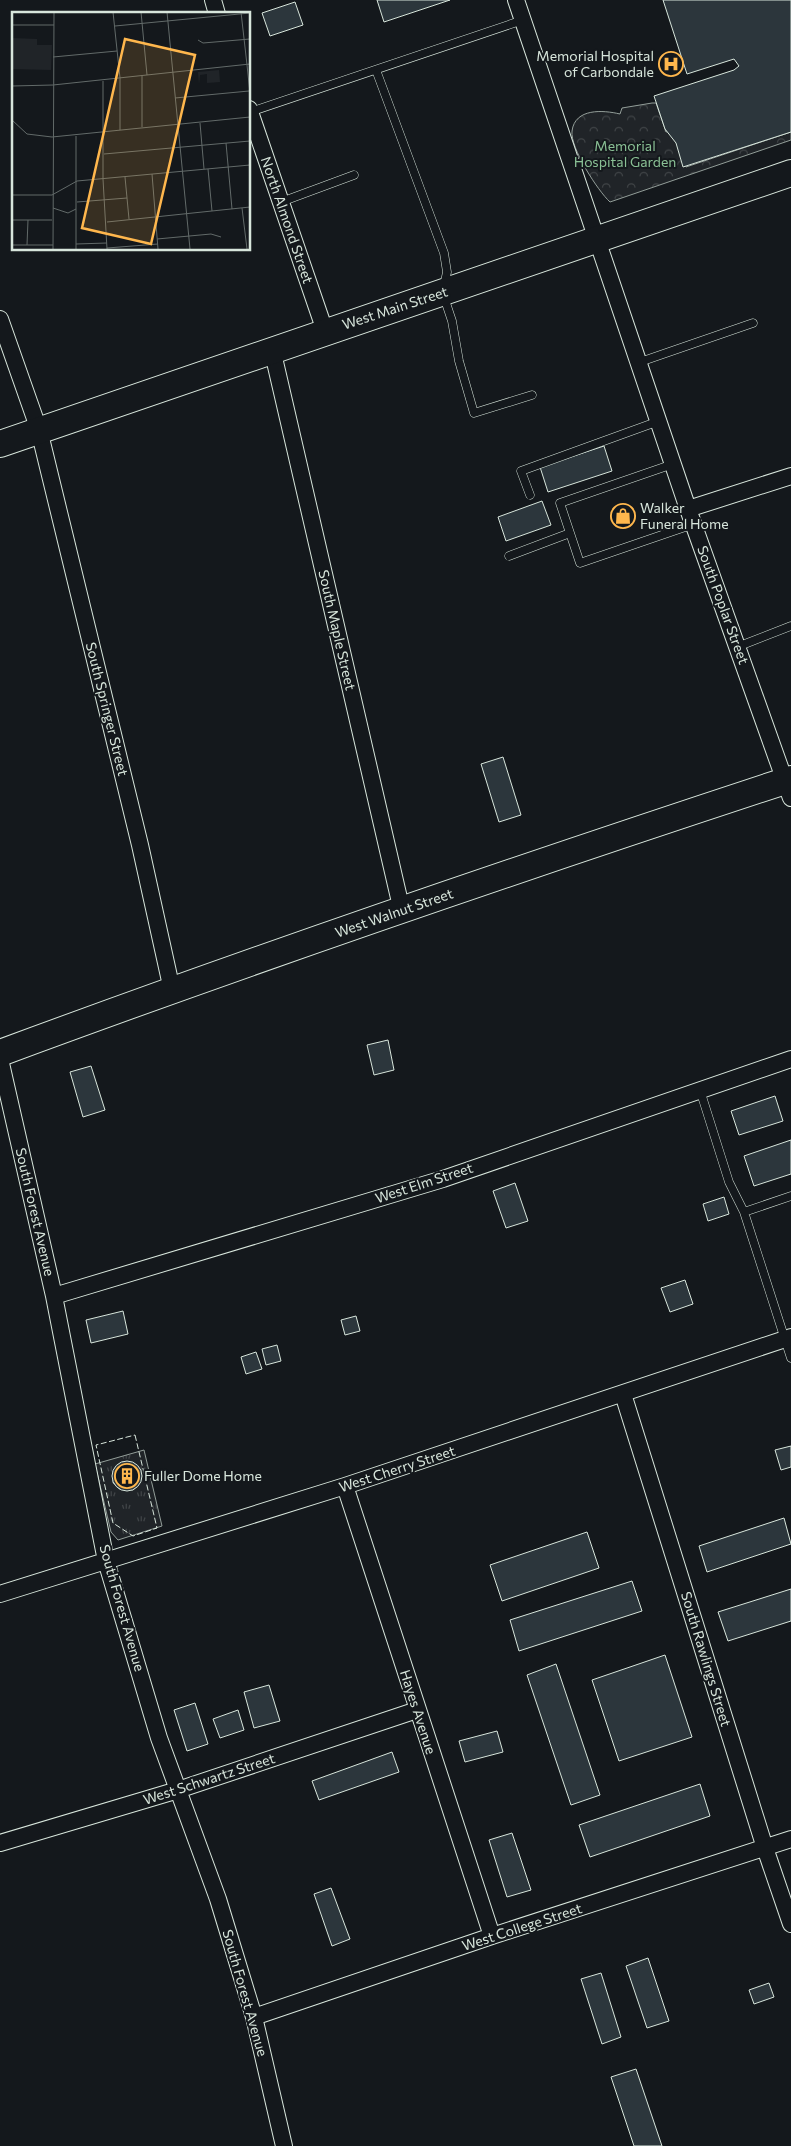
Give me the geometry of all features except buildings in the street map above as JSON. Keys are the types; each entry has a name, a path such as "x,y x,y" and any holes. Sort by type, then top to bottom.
{"highway":[{"name":"West Main Street","path":"0,444 272,349 599,240 791,173"},
{"name":"West Walnut Street","path":"0,1053 172,990 550,858 789,786"}],"street":[{"path":"212,0 216,12"},
{"name":"South Poplar Street","path":"516,0 599,240 691,517 789,786"},
{"name":"North Almond Street","path":"250,113 325,331"},
{"name":"South Springer Street","path":"0,319 39,430 140,845 172,990"},
{"name":"South Maple Street","path":"272,349 402,911"},
{"path":"691,517 791,476"},
{"name":"South Forest Avenue","path":"0,1058 54,1296 106,1561 159,1738 218,1898 254,2017 284,2146"},
{"name":"West Elm Street","path":"54,1296 442,1179 791,1059"},
{"name":"West Cherry Street","path":"0,1594 345,1486 788,1338"},
{"name":"South Rawlings Street","path":"623,1394 765,1848 791,1924"},
{"name":"Hayes Avenue","path":"345,1486 492,1936"},
{"name":"West Schwartz Street","path":"0,1843 178,1790 417,1710"},
{"name":"West College Street","path":"254,2017 492,1936 791,1839"}],"lane":[{"path":"250,110 376,70 523,20"},
{"path":"376,70 444,253 447,272 442,292 452,321 459,361 474,413 532,395"},
{"path":"281,202 354,175"},
{"path":"640,362 753,323"},
{"path":"530,495 521,471 659,421"},
{"path":"673,464 560,503 580,563 691,517"},
{"path":"510,556 570,533"},
{"path":"737,647 791,626"},
{"path":"700,1090 729,1182 744,1212 788,1338 791,1358"},
{"path":"744,1212 791,1196"}],"green space":[{"name":"Memorial Hospital Garden","path":"656,103 666,132 674,130 686,167 791,132 791,140 610,202 592,179 575,148 572,131 574,124 578,118 591,112 620,114 622,108"},
{"path":"144,1450 162,1526 118,1540 111,1532 95,1464","holes":["122,1462 130,1462 140,1469 141,1481 133,1490 119,1489 113,1483 113,1471"]}],"fence":[{"path":"135,1435 157,1528 133,1536 113,1523 96,1445 135,1435"}],"place":[{"name":"Memorial Hospital of Carbondale","path":"671,64"},
{"name":"Walker Funeral Home","path":"623,516"},
{"name":"Fuller Dome Home","path":"127,1476"}]}
